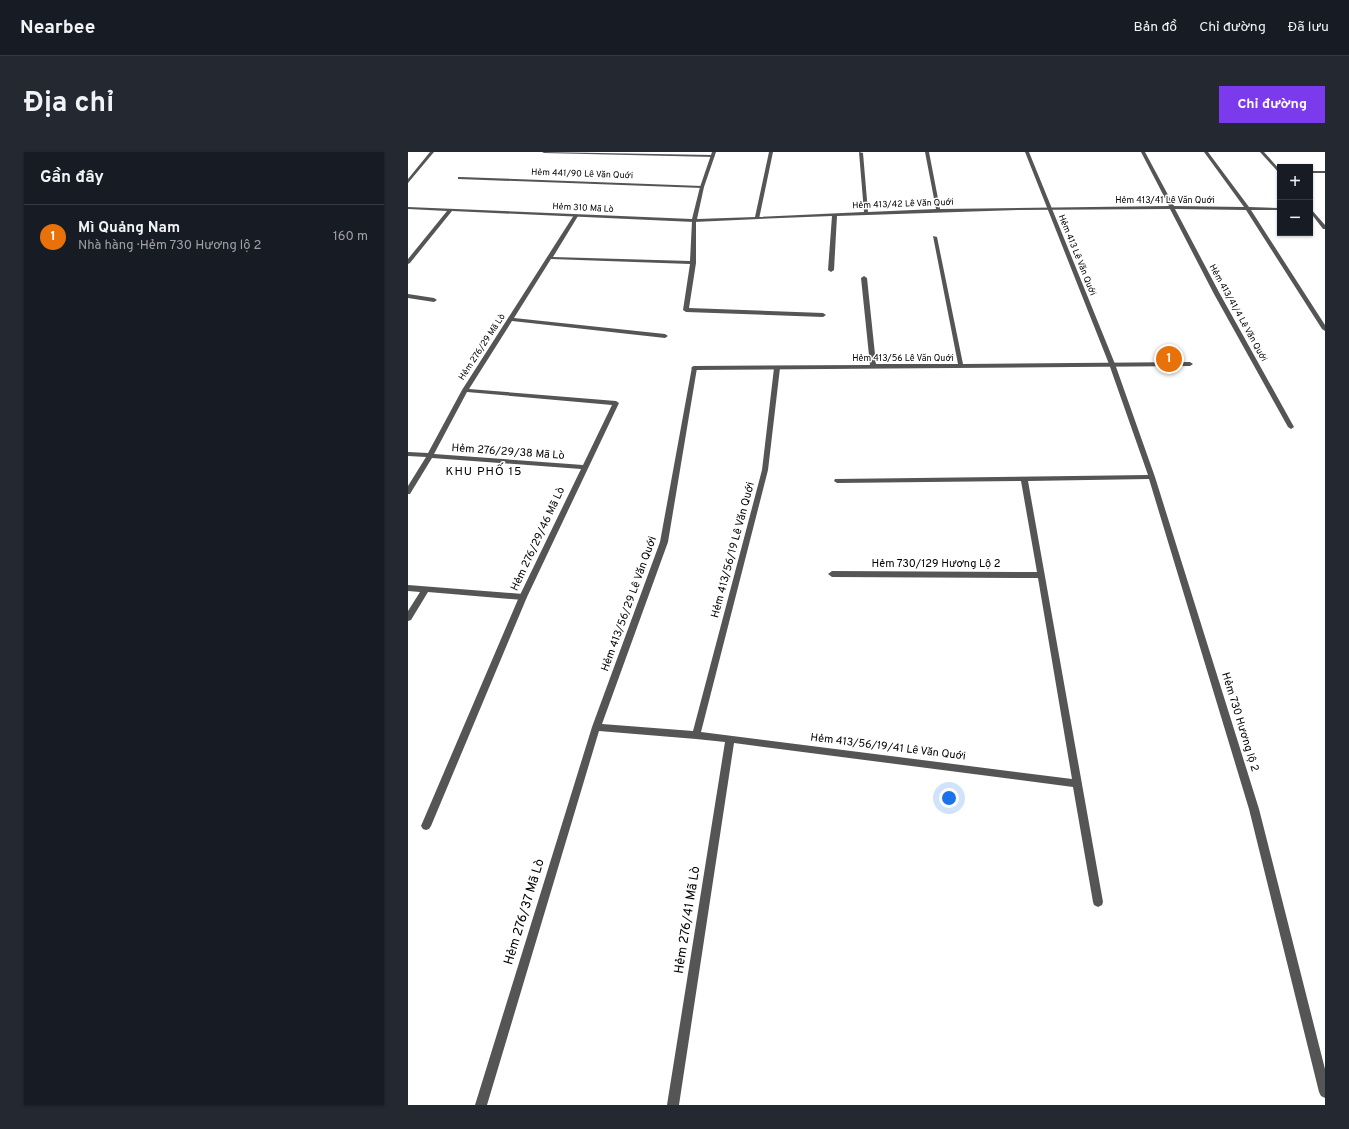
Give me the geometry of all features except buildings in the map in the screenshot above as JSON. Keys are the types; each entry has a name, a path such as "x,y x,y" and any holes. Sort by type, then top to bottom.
{"street":[{"path":"408,182 432,152"},
{"path":"544,152 714,154 702,187 694,221 693,263 686,310 823,315"},
{"path":"757,218 771,152"},
{"path":"927,152 938,210"},
{"name":"Hẻm 413 Lê Văn Quới","path":"1027,152 1112,364"},
{"name":"Hẻm 413/41/4 Lê Văn Quới","path":"1143,152 1170,207 1291,427"},
{"path":"1206,152 1247,208 1325,329"},
{"path":"1262,152 1277,169"},
{"path":"861,153 866,212"},
{"path":"1313,172 1325,172"},
{"name":"Hẻm 441/90 Lê Văn Quới","path":"460,178 702,187"},
{"name":"Hẻm 413/41 Lê Văn Quới","path":"1049,208 1170,207 1277,209"},
{"name":"Hẻm 310 Mã Lò","path":"408,208 694,221 757,218"},
{"name":"Hẻm 413/42 Lê Văn Quới","path":"757,218 866,212 1049,208"},
{"path":"408,262 451,210"},
{"path":"1313,213 1325,228"},
{"path":"831,270 835,214"},
{"name":"Hẻm 276/29 Mã Lò","path":"408,492 430,456 465,390 551,258 576,216"},
{"path":"1313,217 1325,219"},
{"path":"935,237 961,366"},
{"path":"551,258 693,263"},
{"path":"864,278 873,367"},
{"path":"408,296 434,300"},
{"path":"512,319 665,336"},
{"name":"Hẻm 730 Hương lộ 2","path":"1112,364 1152,477 1254,809 1325,1092"},
{"name":"Hẻm 413/56 Lê Văn Quới","path":"694,368 1190,364"},
{"name":"Hẻm 413/56/29 Lê Văn Quới","path":"596,727 664,542 694,368"},
{"name":"Hẻm 413/56/19 Lê Văn Quới","path":"696,735 765,470 777,368"},
{"name":"Hẻm 276/29/46 Mã Lò","path":"426,826 523,597 616,402 465,390"},
{"name":"Hẻm 276/29/38 Mã Lò","path":"408,454 584,468"},
{"path":"837,481 1152,477"},
{"path":"1024,478 1076,783 1098,902"},
{"name":"Hẻm 730/129 Hương Lộ 2","path":"832,574 1040,575"},
{"path":"408,588 523,597"},
{"path":"408,618 425,590"},
{"name":"Hẻm 413/56/19/41 Lê Văn Quới","path":"596,727 696,735 1076,783"},
{"name":"Hẻm 276/37 Mã Lò","path":"481,1105 596,727"},
{"name":"Hẻm 276/41 Mã Lò","path":"673,1105 730,740"}],"place":[{"name":"Mì Quảng Nam","path":"1169,359"}],"district":[{"name":"KHU PHỐ 15","path":"484,472"}]}
